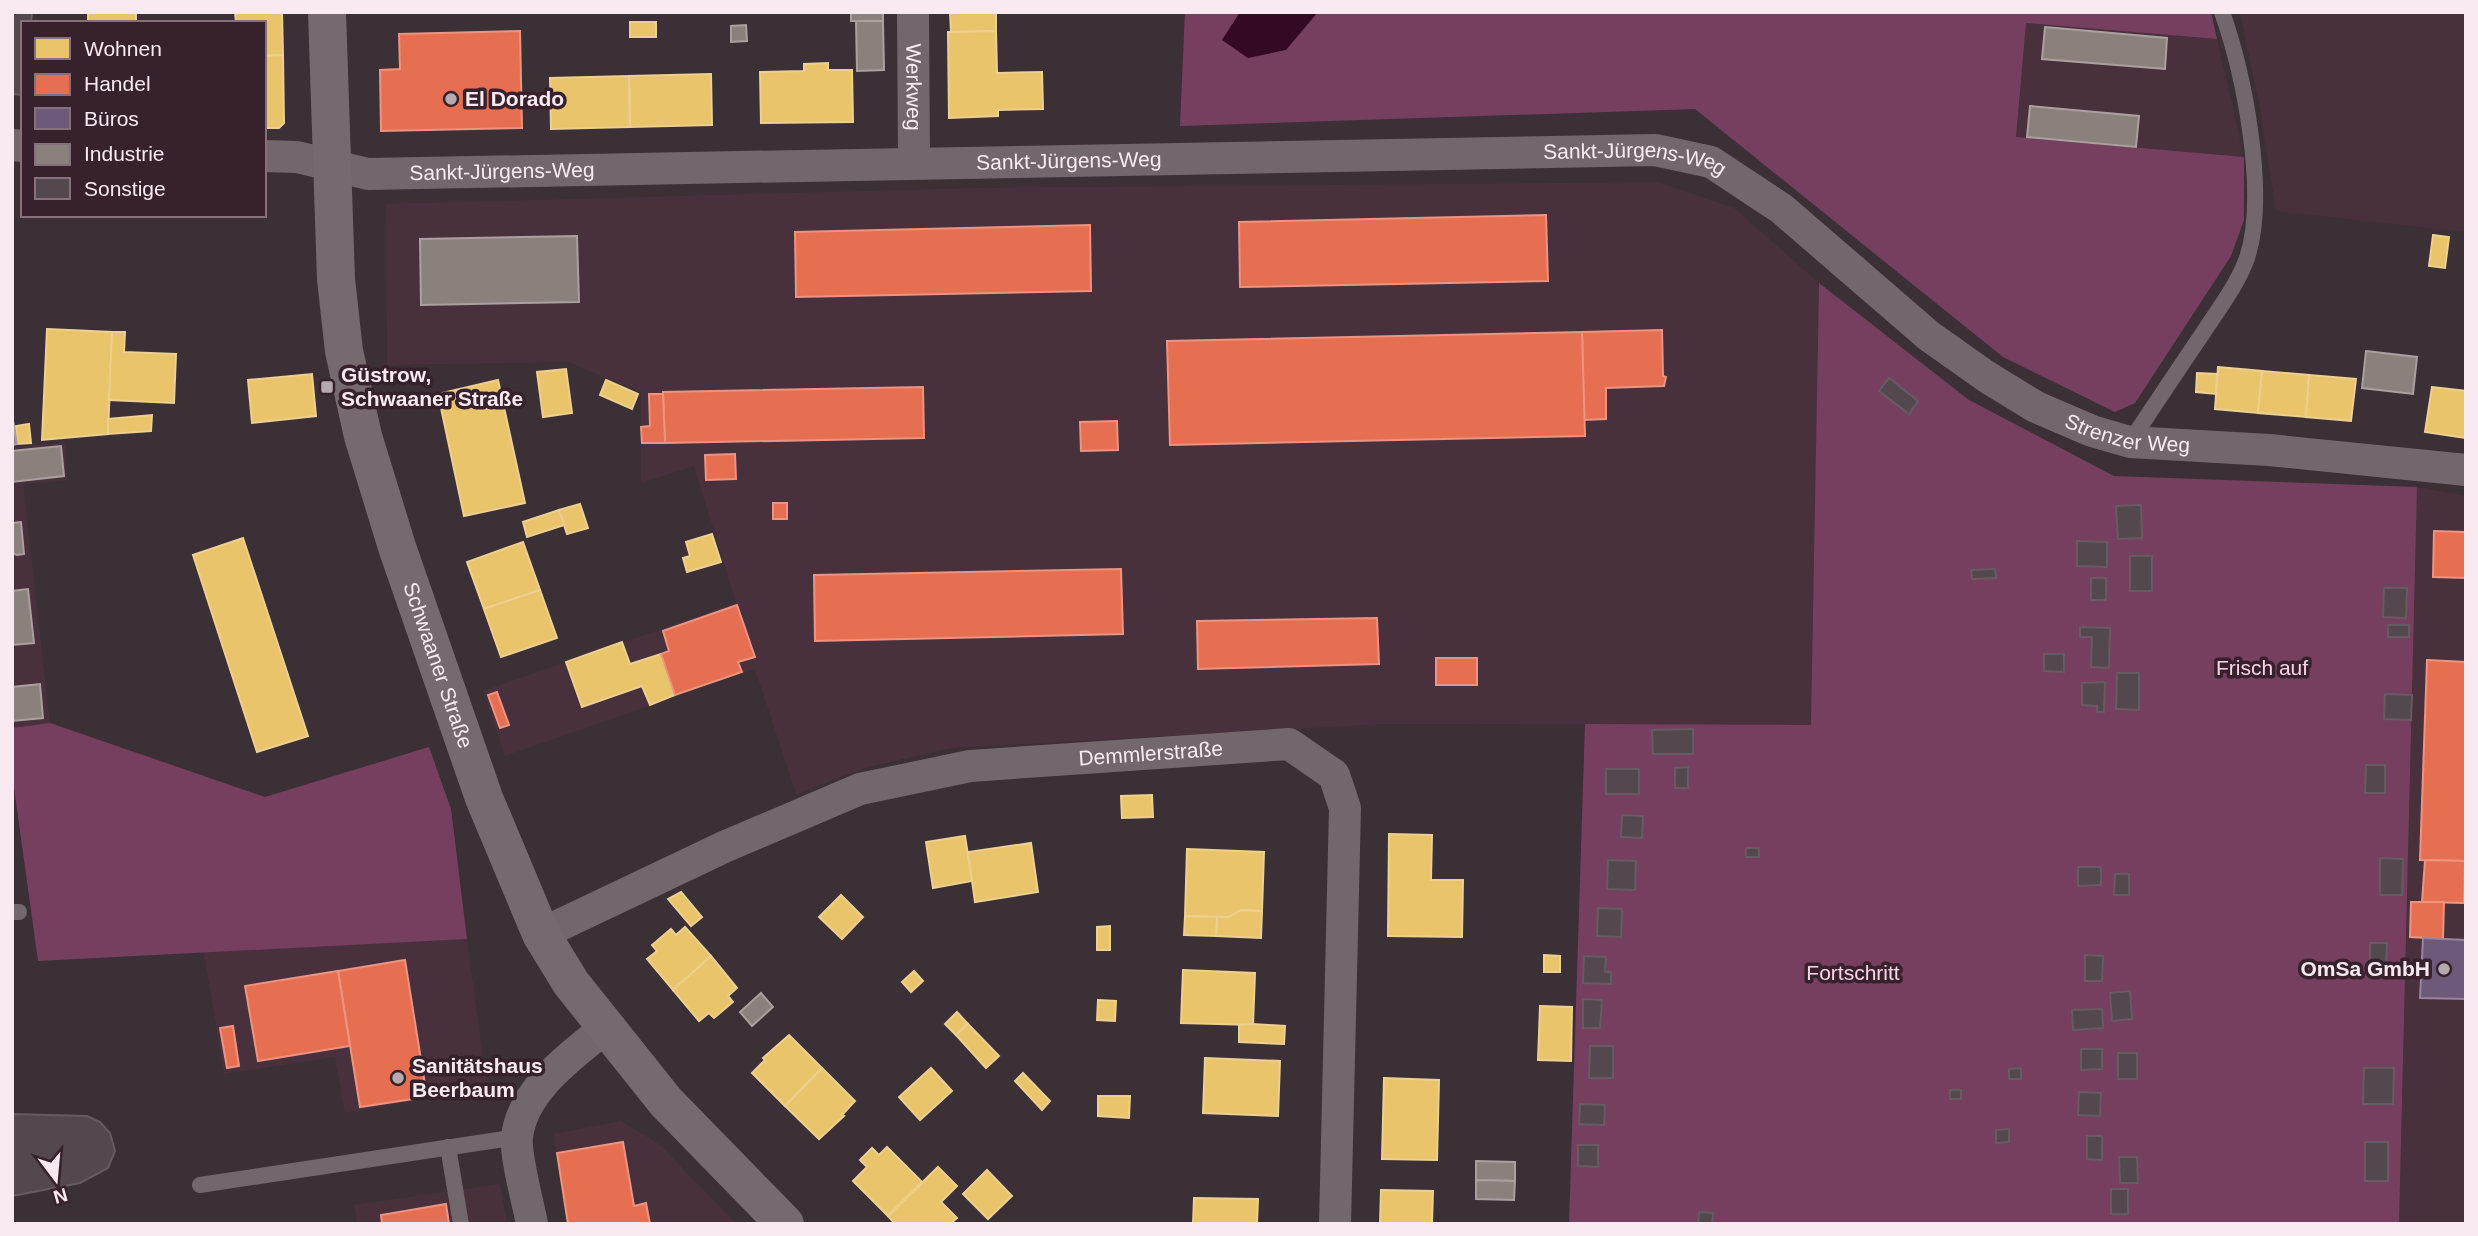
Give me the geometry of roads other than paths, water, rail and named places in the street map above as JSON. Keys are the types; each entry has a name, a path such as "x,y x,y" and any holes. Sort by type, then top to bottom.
{"main road":[{"name":"Schwaaner Straße","path":"327,12 336,279 344,351 363,436 397,547 484,798 541,934 571,983 604,1029 666,1102 785,1224"}],"street":[{"name":"Werkweg","path":"913,12 914,163"},
{"name":"Sankt-Jürgens-Weg","path":"266,156 297,157 368,174 1655,150 1711,162 1782,209 1841,258"},
{"name":"Strenzer Weg","path":"1841,258 1929,336 1987,377 2036,407 2092,431 2130,442 2269,450 2466,471"},
{"name":"Demmlerstraße","path":"541,934 724,847 860,789 970,766 1289,744 1334,775 1345,808 1335,1224"},
{"path":"532,1224 517,1137 532,1098 545,1080 604,1029"}],"lane":[{"path":"2130,442 2225,300 2247,257 2254,211 2253,161 2239,60 2222,12"},
{"path":"200,1185 517,1137"},
{"path":"448,1147 461,1224"}],"place":[{"name":"El Dorado","path":"451,99"},
{"name":"Güstrow, Schwaaner Straße","path":"327,387"},
{"name":"OmSa GmbH","path":"2444,969"},
{"name":"Sanitätshaus Beerbaum","path":"398,1078"}],"park label":[{"name":"Frisch auf","path":"2262,668"},
{"name":"Fortschritt","path":"1853,973"}]}
